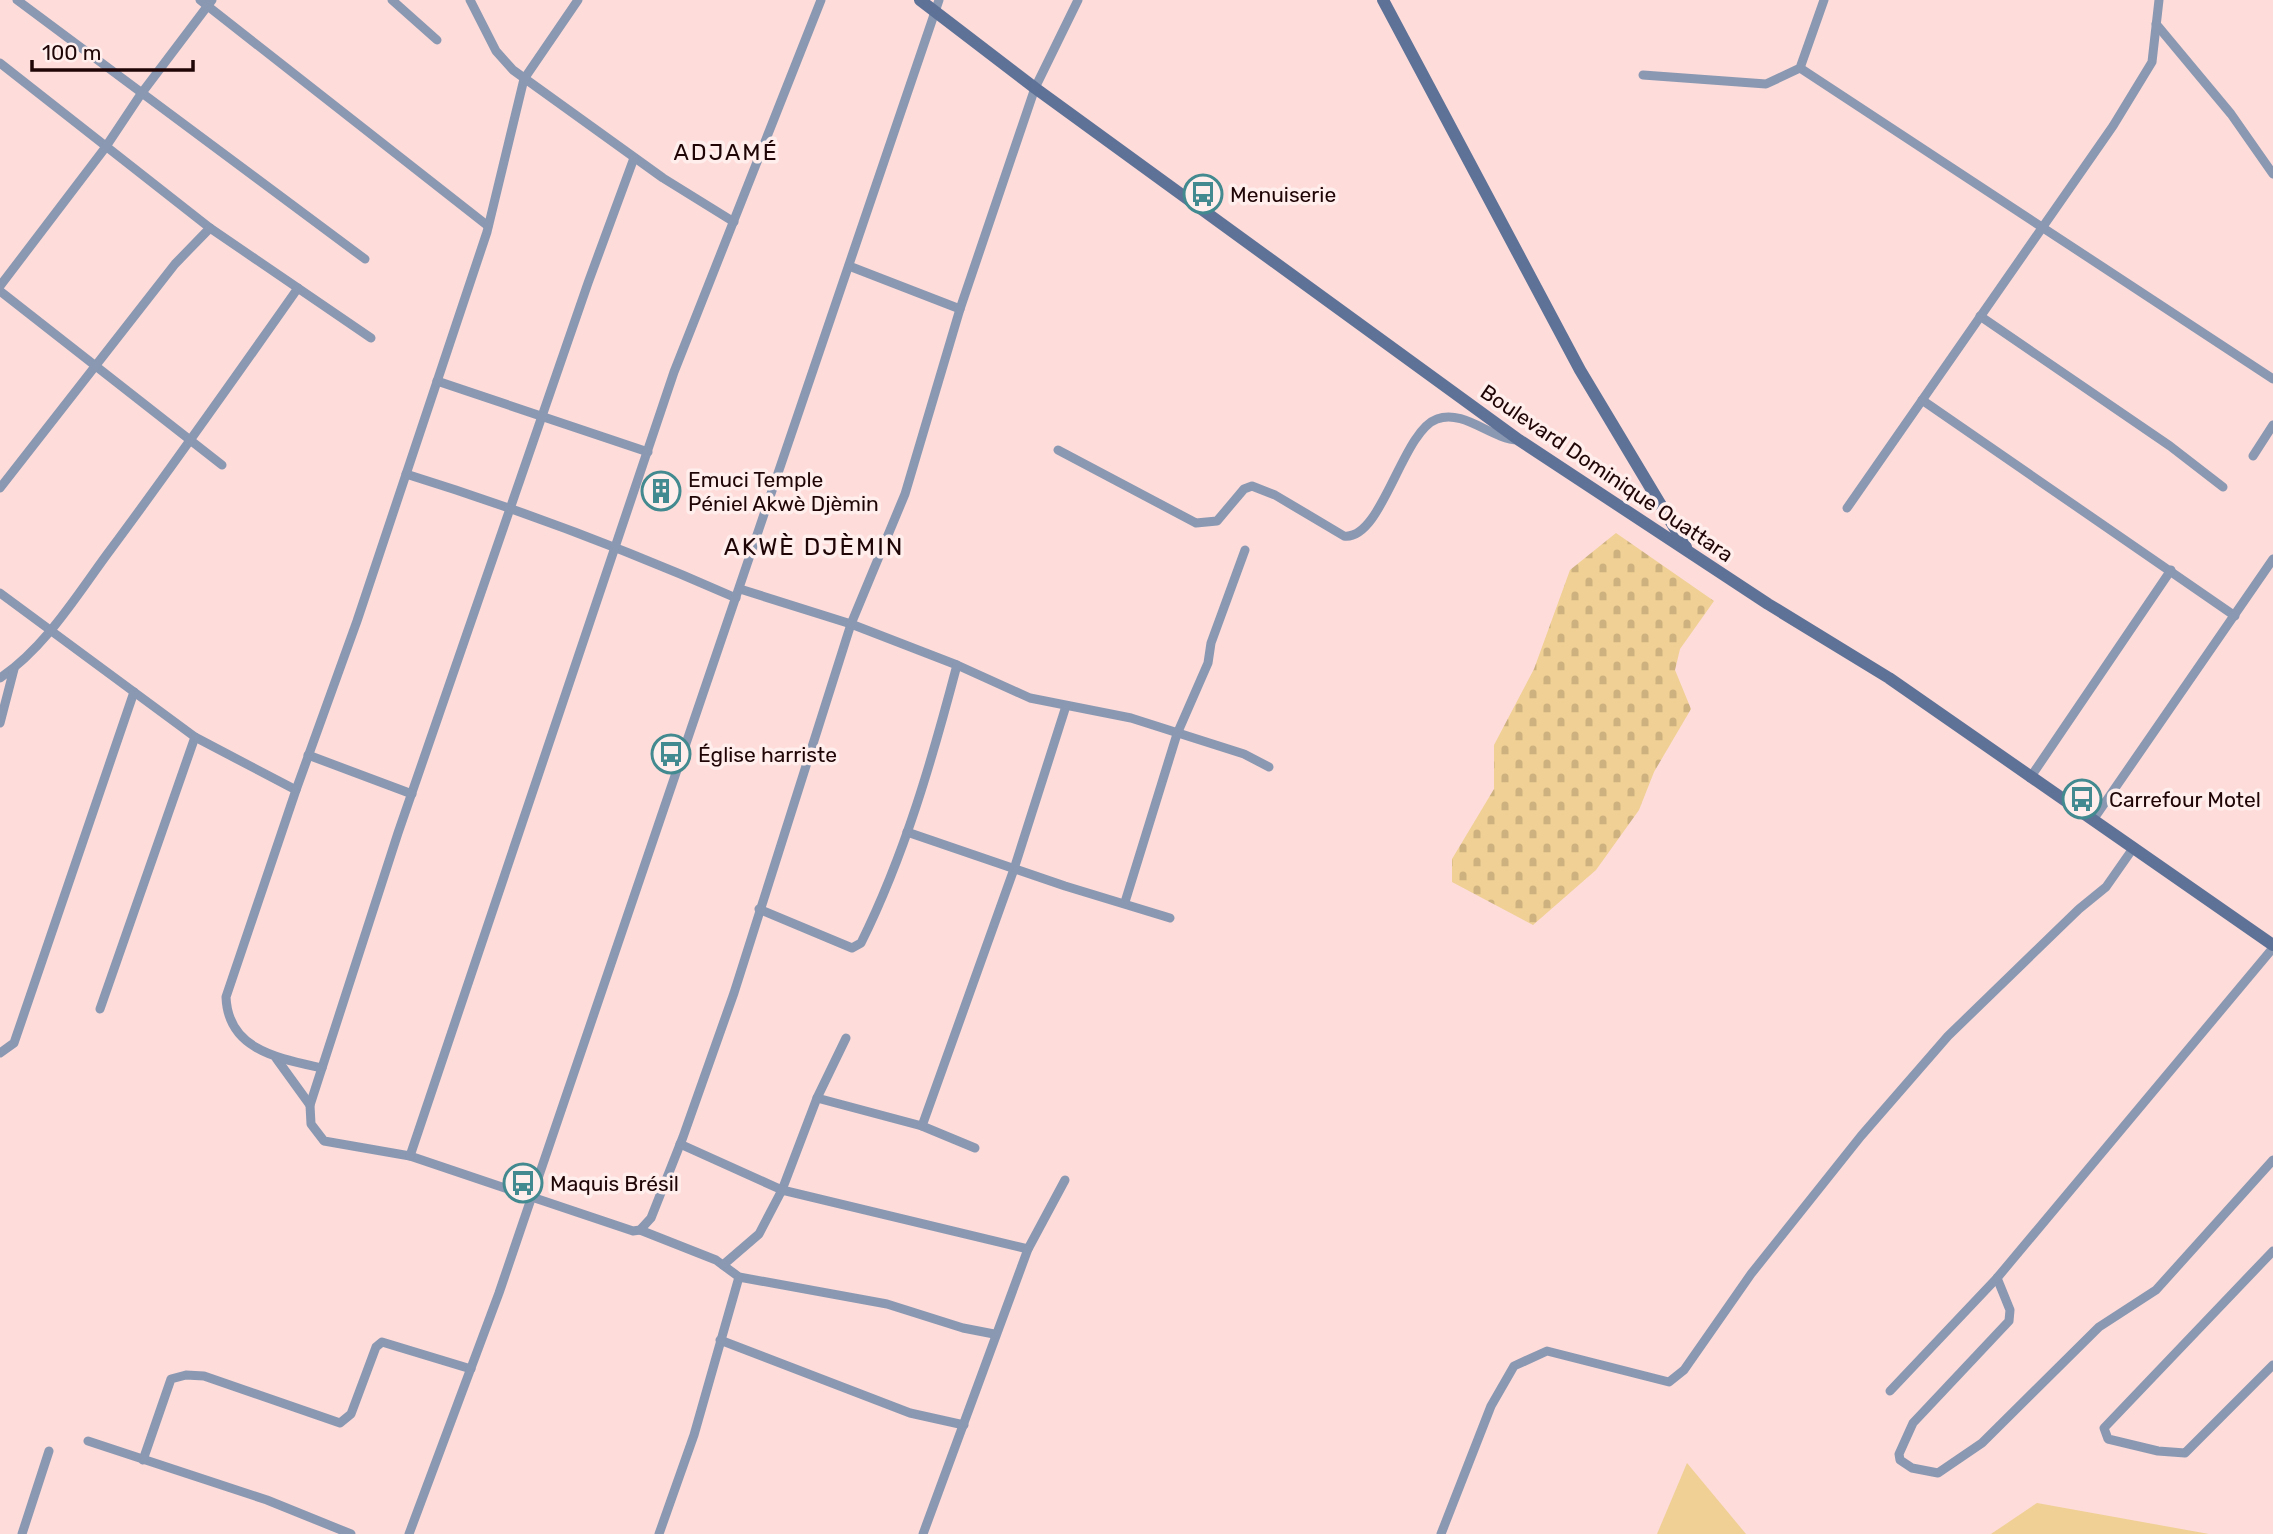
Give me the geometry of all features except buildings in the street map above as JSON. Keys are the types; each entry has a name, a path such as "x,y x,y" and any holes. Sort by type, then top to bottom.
{"street":[{"path":"18,0 365,259"},
{"path":"392,0 437,40"},
{"path":"470,0 496,51 524,79 634,158 734,222"},
{"path":"310,1104 276,1058 233,1029 227,1017 226,997 406,474 488,226 524,79 578,0"},
{"path":"410,1156 674,372 821,0"},
{"name":"Boulevard Dominique Ouattara","path":"920,0 937,6 1035,88 1519,440 1768,604 1889,678 2273,946"},
{"path":"640,1230 651,1217 680,1144 734,993 851,624 905,494 960,309 1035,88 1078,0"},
{"path":"1384,0 1580,370 1688,550"},
{"path":"1643,75 1766,84 1800,68 1824,0"},
{"path":"1847,508 2113,126 2152,62 2159,0"},
{"path":"222,465 95,368 0,289 105,148 206,2 488,226"},
{"path":"409,1534 471,1369 937,6"},
{"path":"2156,24 2231,114 2273,174"},
{"path":"0,63 105,148 211,228 370,338"},
{"path":"1800,68 2273,379"},
{"path":"634,158 412,794 310,1104 311,1124 324,1141 410,1156 632,1231 640,1230 716,1259 738,1277 887,1304 963,1328 994,1334"},
{"path":"0,488 175,264 211,228"},
{"path":"849,266 960,309"},
{"path":"0,678 50,631 191,441 298,288"},
{"path":"1980,316 2170,446 2223,487"},
{"path":"437,381 648,452"},
{"path":"1922,400 2235,616"},
{"path":"1058,450 1196,523 1217,521 1244,489 1252,486 1275,495 1344,536 1352,537 1360,533 1383,499 1424,426 1437,418 1453,418 1504,440 1519,440"},
{"path":"2252,456 2273,425"},
{"path":"406,474 512,507 738,593 851,624 957,665 1030,698 1131,718 1244,754 1269,767"},
{"path":"1125,902 1177,734 1208,663 1210,643 1245,551"},
{"path":"2092,820 2273,559"},
{"path":"2031,778 2171,570"},
{"path":"0,593 195,737 296,790"},
{"path":"759,909 852,948 861,943 907,832 932,760 957,665"},
{"path":"0,723 13,668"},
{"path":"0,1053 14,1043 134,692"},
{"path":"922,1126 1014,869 1066,706"},
{"path":"100,1009 195,737"},
{"path":"308,755 412,794"},
{"path":"907,832 1170,918"},
{"path":"1441,1534 1491,1406 1514,1366 1548,1351 1669,1382 1684,1370 1751,1274 1861,1136 1948,1037 2079,909 2106,887 2134,847"},
{"path":"1890,1391 1997,1278 2273,946"},
{"path":"723,1265 759,1234 782,1190 817,1098 846,1038"},
{"path":"276,1058 322,1068"},
{"path":"817,1098 922,1126 975,1148"},
{"path":"680,1144 782,1190 1028,1249"},
{"path":"1997,1278 2010,1310 2009,1321 1913,1423 1899,1454 1900,1460 1912,1468 1938,1473 1982,1443 2099,1327 2156,1290 2273,1160"},
{"path":"923,1534 964,1425 994,1334 1028,1249 1065,1180"},
{"path":"2273,1251 2104,1429 2108,1439 2158,1451 2185,1453 2273,1365"},
{"path":"659,1534 694,1435 738,1277"},
{"path":"720,1340 910,1413 964,1425"},
{"path":"143,1460 171,1378 204,1376 340,1423 351,1414 376,1347 382,1342 471,1369"},
{"path":"88,1441 267,1500 351,1534"},
{"path":"22,1534 49,1451"}],"green space":[{"path":"1616,533 1714,601 1680,649 1675,670 1691,709 1654,772 1639,810 1596,870 1533,925 1452,882 1452,859 1494,789 1494,745 1534,669 1570,570"},
{"path":"1687,1463 1746,1534 1657,1534"},
{"path":"2037,1503 2209,1534 1991,1534"}],"place":[{"name":"Menuiserie","path":"1203,194"},
{"name":"Emuci Temple Péniel Akwè Djèmin","path":"661,491"},
{"name":"Église harriste","path":"671,754"},
{"name":"Carrefour Motel","path":"2082,799"},
{"name":"Maquis Brésil","path":"523,1183"}],"district":[{"name":"ADJAMÉ","path":"726,152"},
{"name":"AKWÈ DJÈMIN","path":"814,547"}]}
